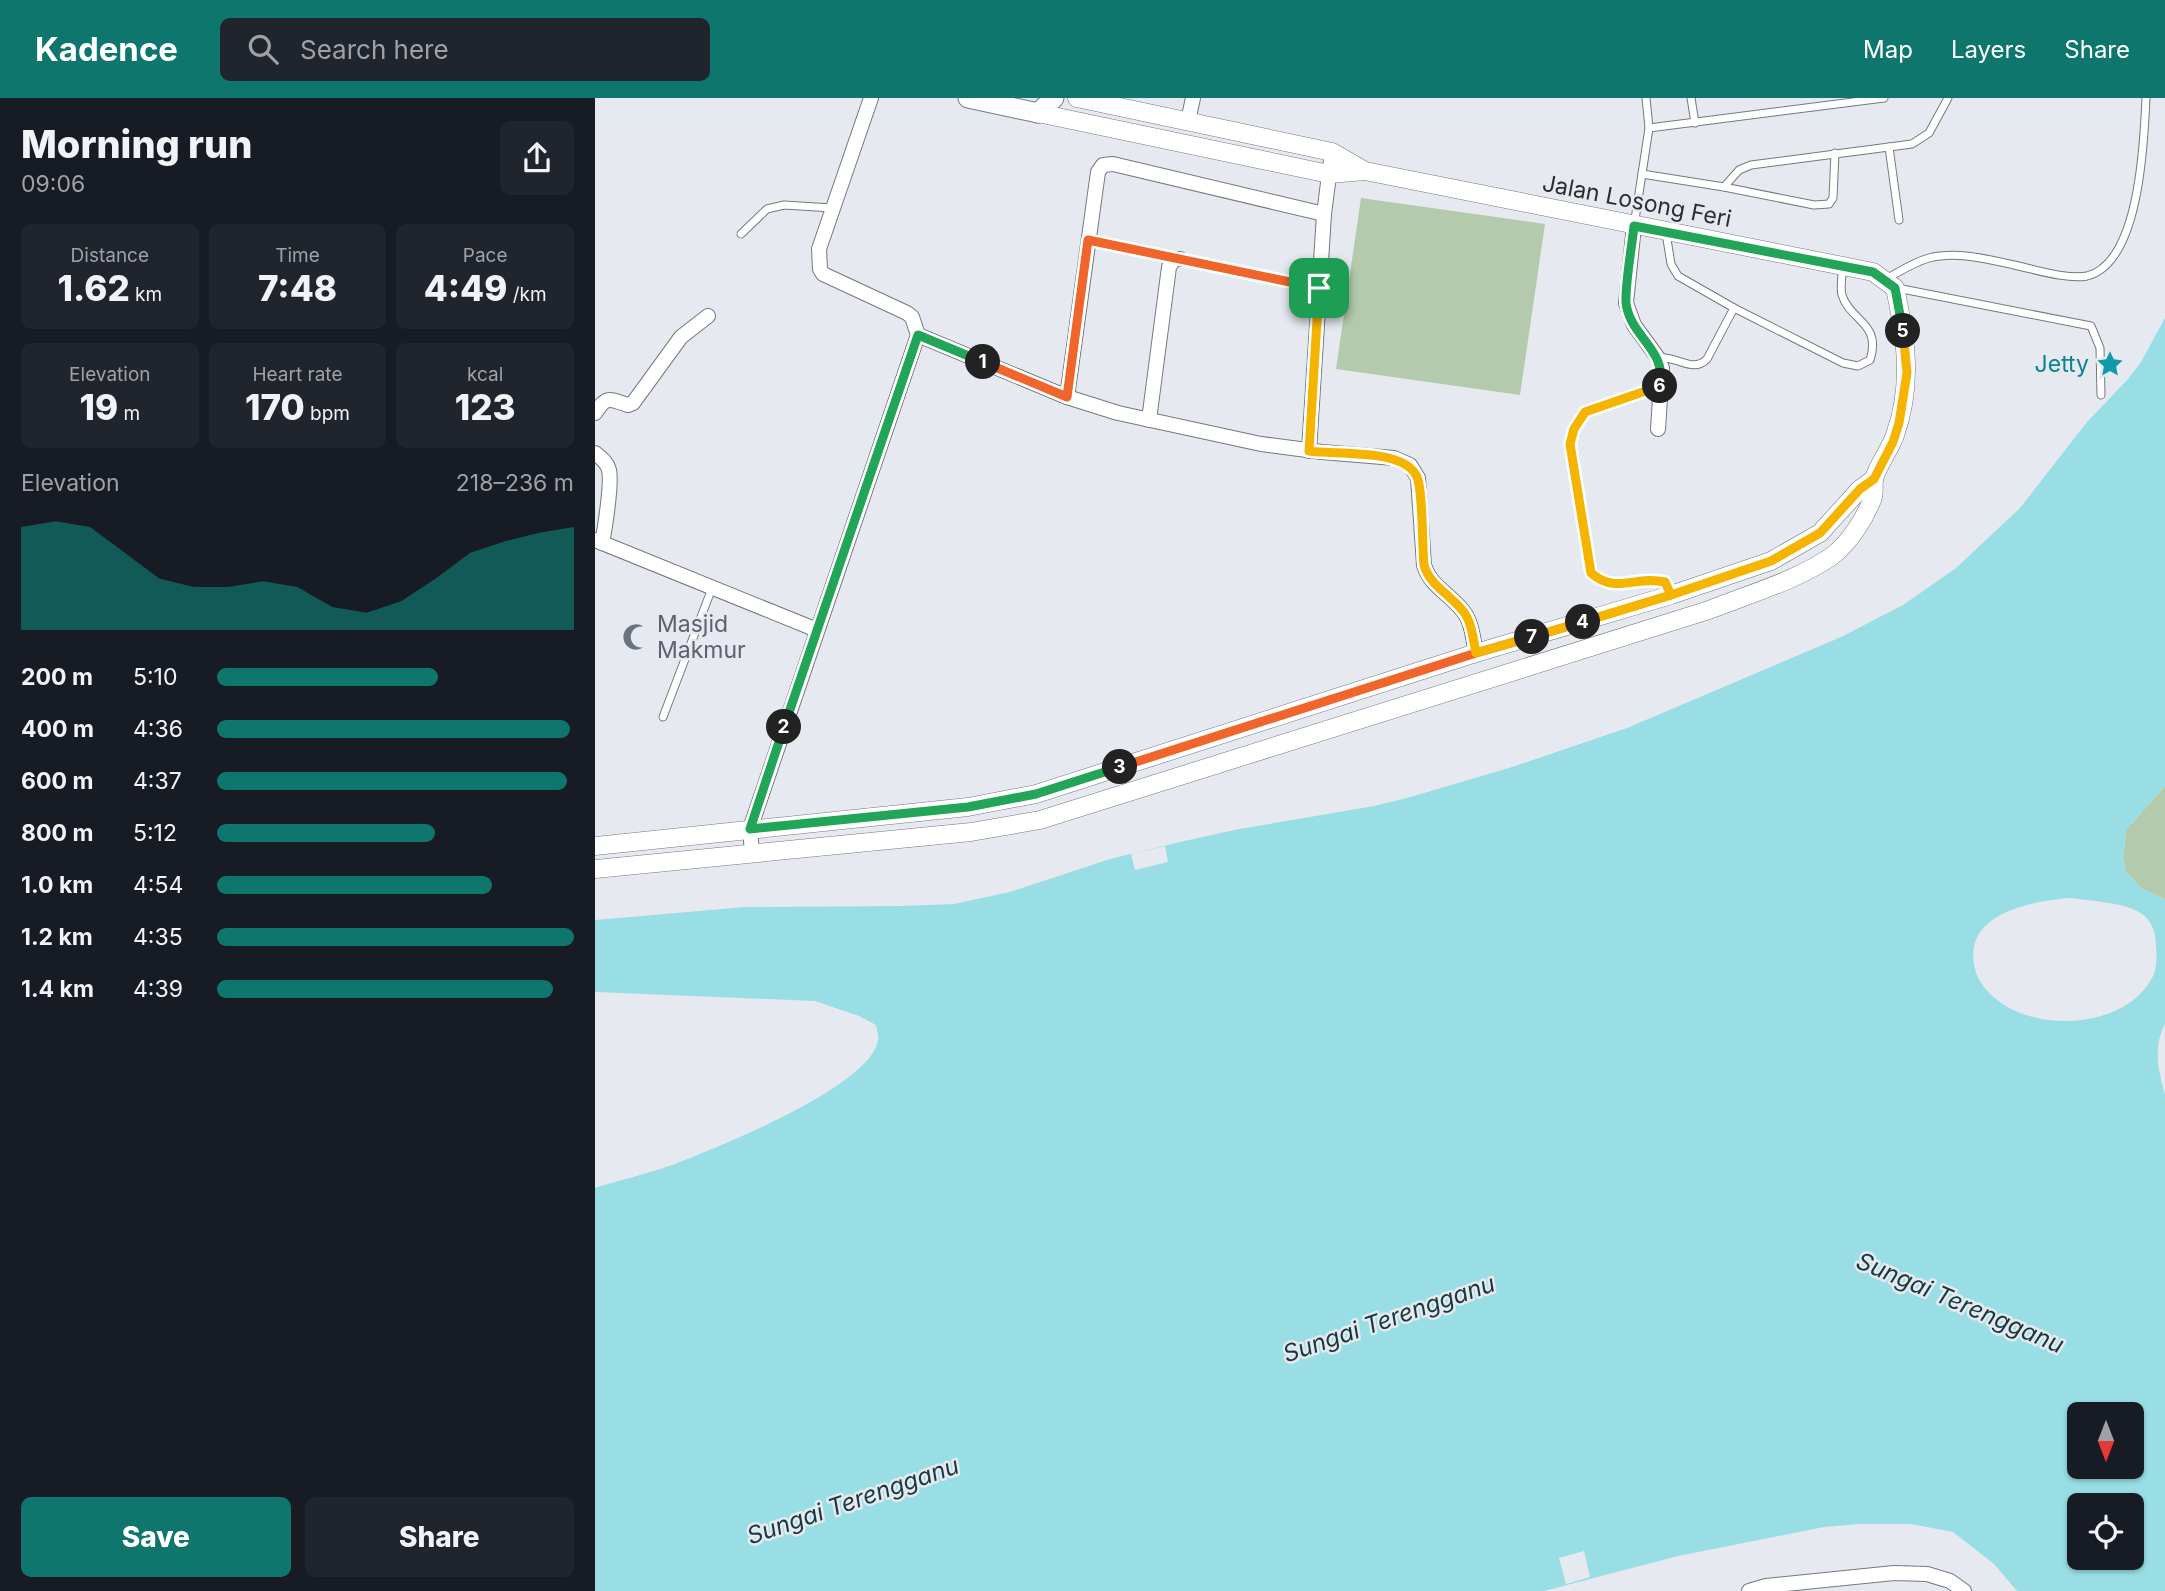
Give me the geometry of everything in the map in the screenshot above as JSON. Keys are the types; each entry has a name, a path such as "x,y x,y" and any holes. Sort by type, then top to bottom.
{"main road":[{"name":"Jalan Losong Feri","path":"968,98 1036,106"},
{"path":"1036,106 1055,98"}],"street":[{"path":"753,853 750,829 918,335 912,317 907,313 823,274 820,269 819,249 871,98"},
{"name":"Jalan Losong Feri","path":"1077,98 1332,152 1366,171"},
{"path":"1188,121 1193,98"},
{"name":"Jalan Losong Feri","path":"1036,106 1329,174 1366,171 1666,233 1873,272 1890,283"},
{"path":"1309,451 1324,214 1332,152"},
{"path":"1067,397 1098,172 1103,165 1113,164 1324,214"},
{"path":"1634,226 1626,303 1637,331 1658,358 1662,368 1658,429"},
{"path":"1149,420 1169,267 1177,259"},
{"path":"595,869 971,832 1040,820 1709,610 1801,573 1833,555 1852,535 1874,498 1874,479 1893,442 1899,423 1907,373 1903,330 1890,283"},
{"path":"595,413 603,401 609,399 628,405 633,403 681,337 708,316"},
{"path":"918,335 1067,397 1149,420 1261,444 1394,458 1410,465 1418,478 1426,574 1463,610 1469,621 1476,653"},
{"path":"595,453 604,460 609,471 606,523 598,541 817,630"},
{"path":"595,846 968,807 1036,794 1476,653 1671,595 1771,561 1820,533 1860,489 1874,479"},
{"path":"1749,1591 1766,1586 1894,1573 1927,1574 1950,1581 1964,1591"}],"lane":[{"path":"1634,226 1649,128 1646,98"},
{"path":"1691,98 1695,123"},
{"path":"1649,128 1884,98"},
{"path":"1724,187 1739,170 1751,165 1912,144 1929,133 1948,98"},
{"path":"1890,283 1927,258 1942,256 1977,257 2071,276 2087,276 2098,271 2115,256 2126,236 2144,151 2145,98"},
{"path":"1889,147 1899,220"},
{"path":"1642,174 1814,205 1829,204 1833,198 1835,153"},
{"path":"741,234 767,209 784,205 833,208"},
{"path":"1666,233 1671,264 1678,276 1734,308 1843,363 1858,366 1870,360 1875,346 1869,331 1842,297 1843,267"},
{"path":"1177,259 1319,288"},
{"path":"1890,283 2091,326 2100,348 2101,394"},
{"path":"1658,358 1668,356 1696,366 1702,364 1734,308"},
{"path":"1585,412 1661,385"},
{"path":"1591,573 1610,585 1655,580 1665,582 1671,595"},
{"path":"663,717 713,588"}],"path":[{"path":"1088,240 1177,259"},
{"path":"1585,412 1574,429 1570,444 1591,573"}],"green space":[{"path":"1361,198 1545,224 1520,395 1336,369"},
{"path":"2165,786 2165,899 2142,889 2126,872 2123,857 2126,830"}],"water":[{"name":"Sungai Terengganu","path":"2165,318 2165,786 2126,830 2123,857 2126,872 2142,889 2165,899 2165,1024 2159,1041 2158,1059 2165,1094 2165,1591 2017,1591 1994,1564 1953,1532 1911,1524 1859,1524 1824,1527 1678,1556 1544,1591 595,1591 595,1188 672,1165 788,1114 848,1078 868,1059 878,1038 876,1025 859,1016 815,1001 595,992 595,920 745,907 954,904 1010,892 1110,859 1180,842 1407,798 1509,768 1627,728 1841,637 1903,605 1956,568 2020,508 2087,422 2141,362","holes":["2070,898 2117,904 2146,917 2156,942 2156,963 2152,978 2140,994 2124,1006 2105,1015 2084,1020 2042,1019 2022,1014 2004,1005 1993,997 1978,977 1974,964 1974,947 1980,933 1990,921 2004,913 2038,902"]}],"pier":[{"path":"1165,846 1168,862 1135,870 1131,854"},
{"path":"1584,1551 1590,1577 1566,1584 1559,1558"}],"place":[{"name":"Jetty","path":"2110,364"},
{"name":"Masjid Makmur","path":"636,637"}],"route":[{"path":"1319,288 1088,240 1067,397 918,335 750,829 968,807 1036,794 1476,653 1671,595 1771,561 1820,533 1860,489 1874,479 1893,442 1904,400 1907,373 1902,318 1895,288 1885,279 1873,272 1634,226 1626,303 1634,325 1658,358 1662,368 1661,385 1585,412 1574,429 1570,444 1591,573 1610,585 1655,580 1665,582 1671,595 1574,624 1476,653 1469,621 1463,610 1426,574 1418,478 1410,465 1394,458 1309,451 1319,288"}]}
